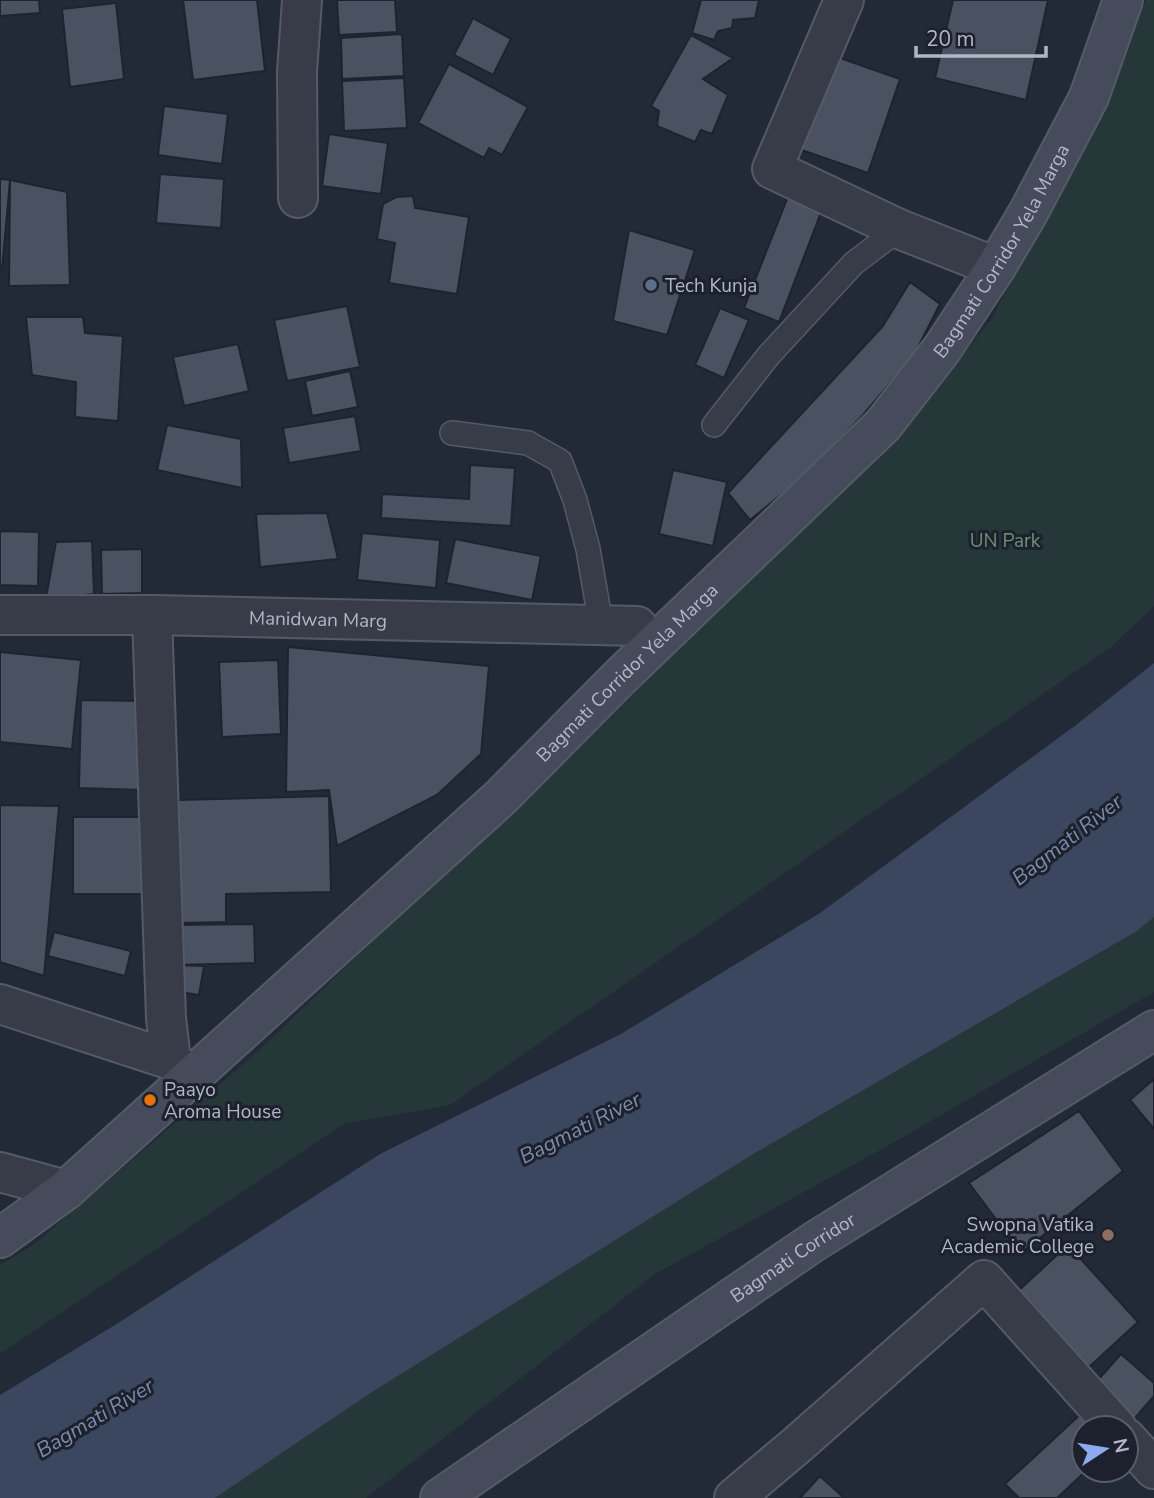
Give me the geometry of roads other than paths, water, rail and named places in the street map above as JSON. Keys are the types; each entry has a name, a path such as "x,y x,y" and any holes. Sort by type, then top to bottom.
{"main road":[{"name":"Bagmati Corridor Yela Marga","path":"0,1238 66,1190 181,1068 501,797 620,677 883,425 942,349 1028,213 1089,97 1123,0"},
{"name":"Bagmati Corridor","path":"440,1498 815,1241 1154,1030"}],"street":[{"path":"298,198 297,72 302,0"},
{"path":"844,0 772,169 899,229 996,267"},
{"name":"Manidwan Marg","path":"0,615 152,615 619,626"},
{"path":"152,615 166,1018 181,1068"},
{"path":"0,1004 181,1068"},
{"path":"0,1172 66,1190"},
{"path":"734,1498 984,1280 1104,1414"},
{"path":"1140,1454 1154,1469"},
{"path":"1138,1498 1154,1484"}],"lane":[{"path":"715,425 769,355 854,263 899,229"},
{"path":"452,433 528,443 560,461 575,499 588,549 619,626"}],"water":[{"name":"Bagmati River","path":"1154,663 1154,917 1137,931 750,1156 369,1394 215,1498 0,1498 0,1395 115,1325 380,1154 621,1034 820,913 1076,725"}],"place":[{"name":"Tech Kunja","path":"651,285"},
{"name":"Paayo Aroma House","path":"150,1100"},
{"name":"Swopna Vatika Academic College","path":"1108,1235"}],"park label":[{"name":"UN Park","path":"1005,540"}]}
